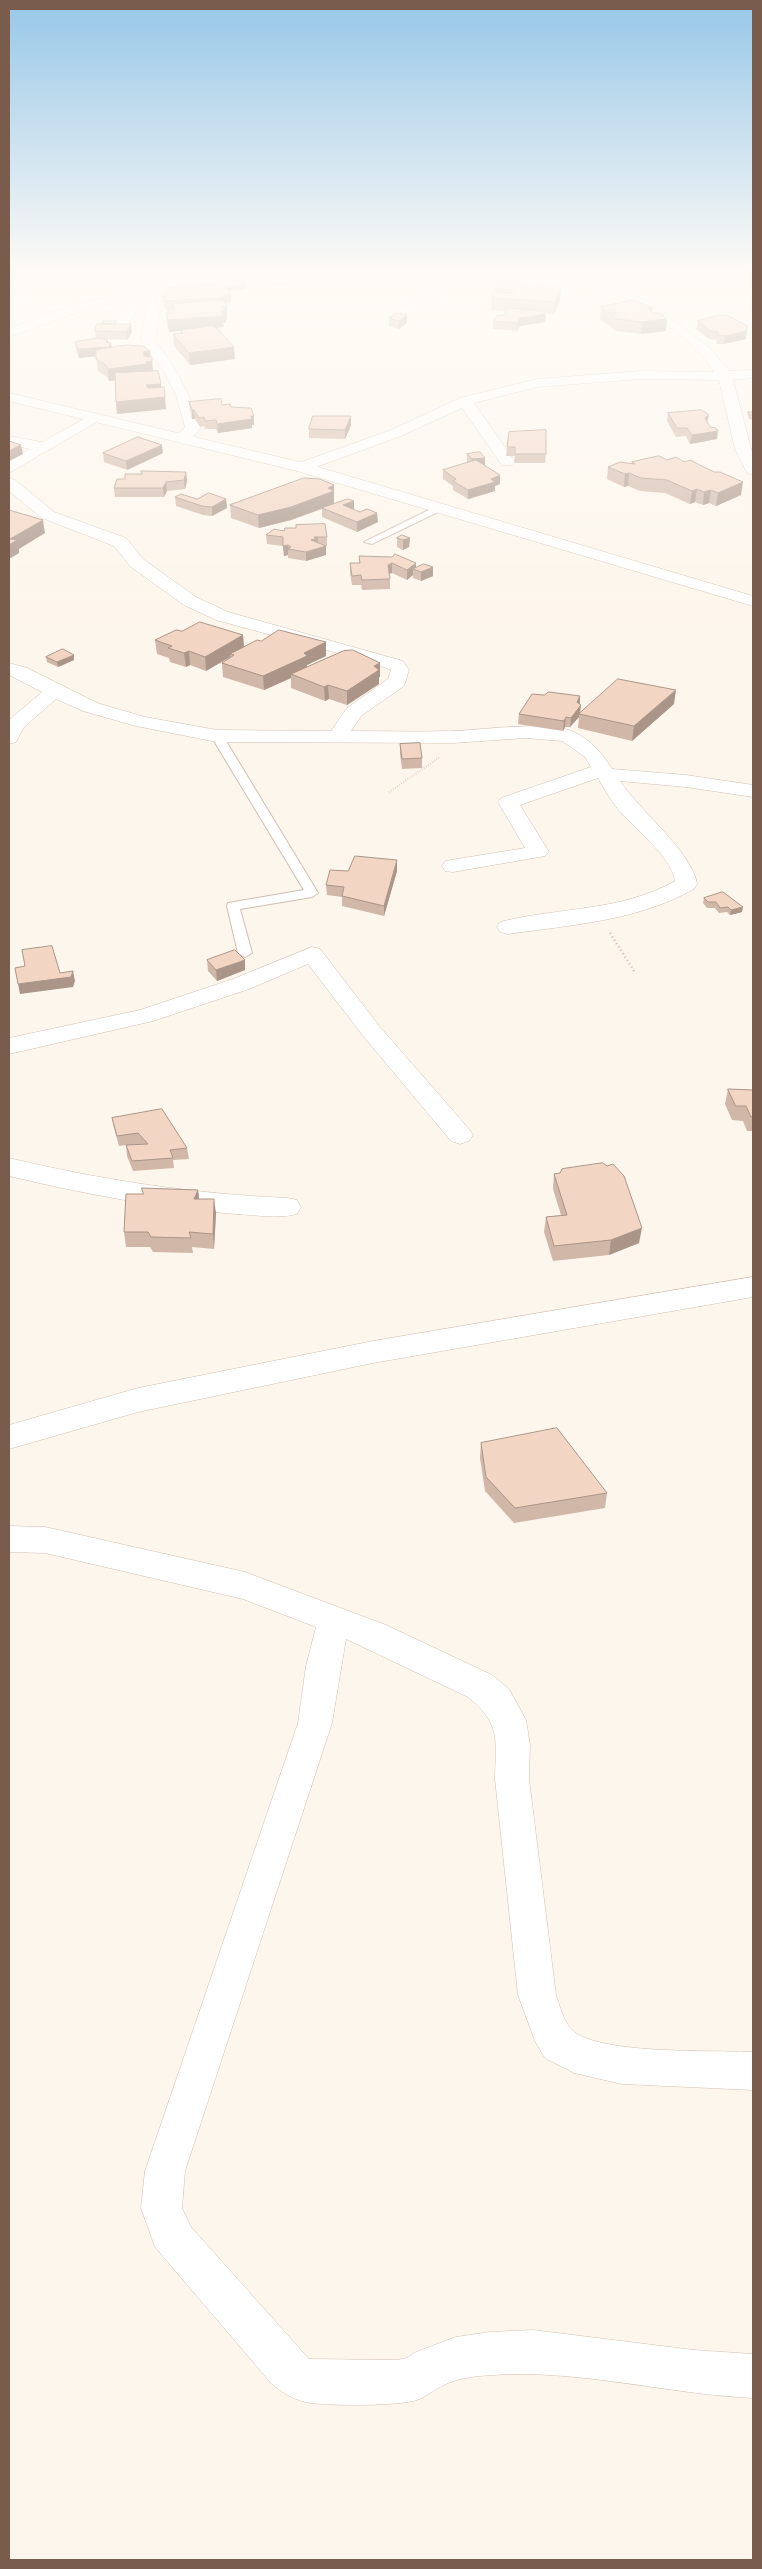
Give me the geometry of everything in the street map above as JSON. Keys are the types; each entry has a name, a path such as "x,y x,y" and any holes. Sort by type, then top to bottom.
{"street":[{"path":"9,397 302,467 753,601"},
{"path":"183,397 193,428 183,439"},
{"path":"302,467 396,433 466,401 482,397"},
{"path":"733,397 748,446 747,461 753,470"},
{"path":"466,401 507,462"},
{"path":"9,468 95,417"},
{"path":"9,440 44,447"},
{"path":"9,483 48,515 120,542 136,562 190,601 222,616 292,634 396,665 400,670 397,682 354,712 336,738"},
{"path":"9,669 20,672 54,691 90,707 142,722 217,736 336,738 526,732 567,736 592,753 624,803 672,855 685,876 686,884 677,890 620,910 508,927"},
{"path":"9,738 16,724 54,691"},
{"path":"453,866 538,852 508,802 604,772 753,791"},
{"path":"9,1046 145,1016 241,984 312,954 372,1032 460,1135"},
{"path":"9,1168 49,1178 231,1206 288,1207"},
{"path":"9,1438 138,1400 334,1360 753,1287"},
{"path":"9,1539 45,1540 245,1586 374,1635 480,1686 497,1700 509,1720 512,1745 512,1779 537,1995 547,2021 559,2044 580,2055 632,2066 753,2070"},
{"path":"334,1620 323,1666 316,1723 165,2171 160,2210 165,2225 176,2242 286,2368 297,2377 311,2381 397,2382 417,2378 432,2367 456,2359 490,2354 533,2352 694,2372 753,2376"}],"lane":[{"path":"369,542 439,508"},
{"path":"217,736 312,893 232,906 244,953"}],"path":[{"path":"389,792 472,735"},
{"path":"598,914 634,971"}],"building":[{"path":"116,397 165,397 165,397 116,402"},
{"path":"221,399 222,405 230,404 231,407 251,408 254,416 251,416 252,419 217,424 216,420 205,421 204,417 199,418 194,410 192,410 189,402"},
{"path":"702,410 709,415 705,418 710,427 716,428 718,431 692,435 687,428 677,428 668,413"},
{"path":"313,416 351,416 345,430 309,429"},
{"path":"546,430 546,454 515,454 515,447 507,447 509,432"},
{"path":"138,437 162,445 126,461 103,453"},
{"path":"9,441 21,445 9,451"},
{"path":"480,452 485,458 472,459 467,454"},
{"path":"659,456 667,460 676,457 684,462 690,460 714,472 720,472 743,482 718,493 711,490 704,492 697,489 692,491 667,480 641,478 608,467 620,462 635,464 632,462"},
{"path":"476,460 500,475 491,479 495,482 468,490 453,481 456,479 443,470"},
{"path":"141,471 186,472 184,480 166,482 163,488 114,488 117,479 125,479 125,474 142,474"},
{"path":"304,478 320,479 334,485 328,488 334,491 291,507 258,515 230,505"},
{"path":"209,493 226,499 212,507 202,506 175,497 181,494 197,499"},
{"path":"348,499 354,501 343,505 360,512 367,509 377,513 357,522 322,508"},
{"path":"9,510 43,520 10,539 17,540 9,545"},
{"path":"325,524 327,537 314,537 318,538 311,540 326,546 306,552 288,549 291,547 288,545 283,546 283,537 266,535 274,529 284,531 285,528 296,528 296,525"},
{"path":"402,535 410,538 403,540 397,538"},
{"path":"395,554 416,563 407,570 392,563 388,565 390,579 362,580 361,575 352,576 350,563 360,563 359,556 392,557"},
{"path":"424,564 433,567 421,572 413,569"},
{"path":"200,622 243,635 205,657 189,651 184,653 168,648 172,646 155,640 176,630 182,631"},
{"path":"279,630 326,642 304,653 307,656 263,676 222,663 234,655 230,654 257,640 261,641"},
{"path":"63,649 74,655 57,662 46,657"},
{"path":"353,650 380,663 374,666 379,670 347,691 328,685 324,687 291,674 343,651"},
{"path":"618,679 676,690 634,726 579,714"},
{"path":"549,692 580,696 577,702 581,705 571,718 566,717 564,721 519,714 532,694 544,695"},
{"path":"420,743 422,758 402,759 400,744"},
{"path":"355,856 397,860 384,906 342,896 344,887 326,885 330,870 348,871"},
{"path":"723,892 743,907 731,910 728,907 720,908 716,902 708,902 704,898"},
{"path":"52,946 60,973 73,971 71,977 18,984 15,968 25,966 22,950"},
{"path":"235,950 245,960 216,970 207,960"},
{"path":"728,1089 753,1090 753,1116 751,1117 746,1106 736,1106"},
{"path":"162,1109 187,1148 170,1150 173,1158 132,1161 126,1145 148,1144 138,1133 117,1136 112,1118"},
{"path":"603,1163 607,1166 613,1164 624,1176 642,1228 611,1240 554,1246 546,1217 567,1215 554,1174 560,1173 562,1169"},
{"path":"142,1188 198,1190 194,1199 214,1199 213,1234 189,1232 191,1238 151,1237 148,1232 124,1232 126,1194 143,1194"},
{"path":"557,1428 607,1493 515,1508 486,1477 481,1443"}]}
